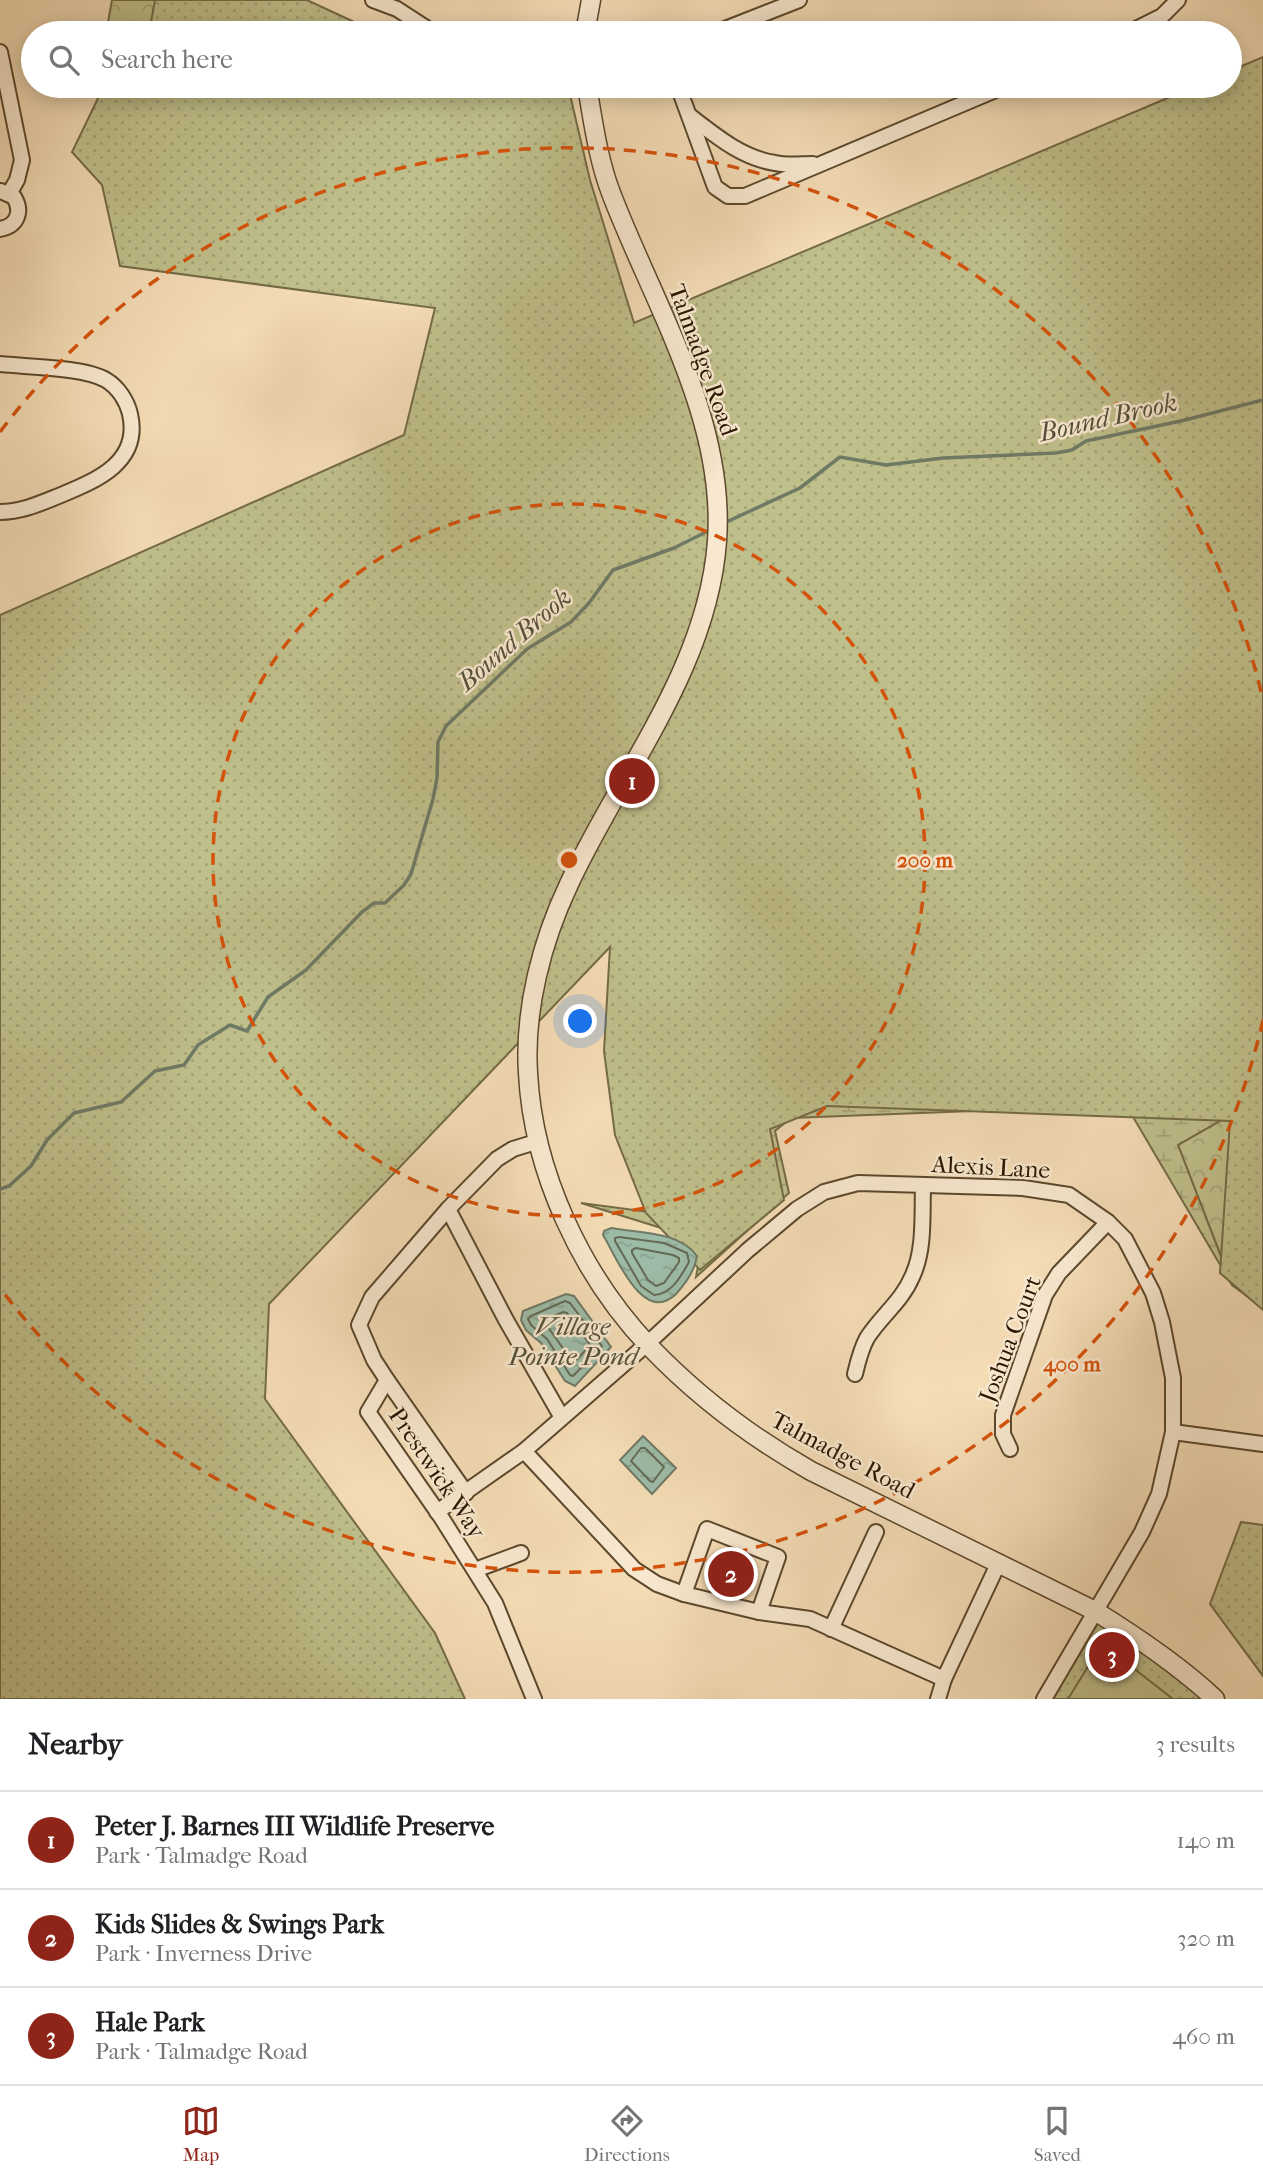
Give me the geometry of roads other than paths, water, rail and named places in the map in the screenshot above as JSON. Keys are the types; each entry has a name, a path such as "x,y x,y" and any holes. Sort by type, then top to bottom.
{"street":[{"path":"373,0 397,9 416,21"},
{"path":"587,21 591,0"},
{"path":"746,21 799,0"},
{"path":"1152,21 1162,16 1178,0"},
{"path":"0,52 22,160 17,180 5,192 17,202 18,214 12,225 0,229"},
{"name":"Talmadge Road","path":"589,98 609,189 681,361 709,442 718,513 713,575 696,638 681,674 589,844 551,923 540,966 528,1041 528,1077 532,1113 558,1200 584,1257 604,1289 647,1344 712,1404 771,1449 1095,1611 1157,1651 1216,1699"},
{"path":"683,98 715,187 728,195 745,196 977,98"},
{"path":"689,115 720,139 751,157 777,164 822,164"},
{"path":"0,364 84,373 107,380 127,402 133,427 123,456 105,474 24,510 0,512"},
{"name":"Prestwick Way","path":"534,1699 495,1603 368,1412 387,1380 373,1360 359,1325 372,1297 448,1209 497,1159 513,1149 539,1140"},
{"name":"Alexis Lane","path":"437,1512 524,1451 561,1416 647,1344 748,1250 797,1209 824,1192 858,1183 1046,1190 1069,1195 1108,1222 1130,1248 1153,1293 1173,1378 1173,1432 1159,1494 1142,1532 1044,1699"},
{"path":"855,1374 867,1339 899,1299 912,1277 921,1240 923,1186"},
{"path":"448,1209 506,1320 561,1416"},
{"name":"Joshua Court","path":"1010,1449 1003,1434 1003,1415 1045,1295 1059,1273 1108,1222"},
{"path":"387,1380 466,1493"},
{"path":"1173,1432 1263,1444"},
{"path":"524,1451 634,1569 657,1584 684,1594 759,1612 810,1619 944,1679"},
{"path":"684,1594 707,1529 778,1557 759,1612"},
{"path":"831,1629 876,1532"},
{"path":"475,1570 521,1553"},
{"path":"938,1699 944,1679 999,1562"}],"water":[{"path":"611,1228 669,1237 689,1248 697,1256 690,1276 676,1294 664,1302 652,1301 642,1295 623,1271 603,1235 604,1231"},
{"name":"Village Pointe Pond","path":"566,1294 574,1296 611,1347 575,1386 565,1381 541,1343 526,1330 521,1320 523,1311"},
{"path":"643,1436 676,1468 652,1494 620,1460"}],"waterway":[{"name":"Bound Brook","path":"722,524 800,488 840,457 886,465 943,458 1056,453 1072,450 1086,441 1263,400"},
{"name":"Bound Brook","path":"0,1189 9,1186 31,1166 47,1140 74,1113 121,1102 155,1071 184,1065 198,1045 230,1025 247,1031 268,997 306,970 362,912 374,903 385,903 404,885 411,874 433,799 437,778 438,742 446,726 527,649 571,622 613,570 674,548 712,529"}],"place":[{"name":"Peter J. Barnes III Wildlife Preserve","path":"632,781"},
{"name":"Kids Slides & Swings Park","path":"731,1574"},
{"name":"Hale Park","path":"1112,1655"}]}
